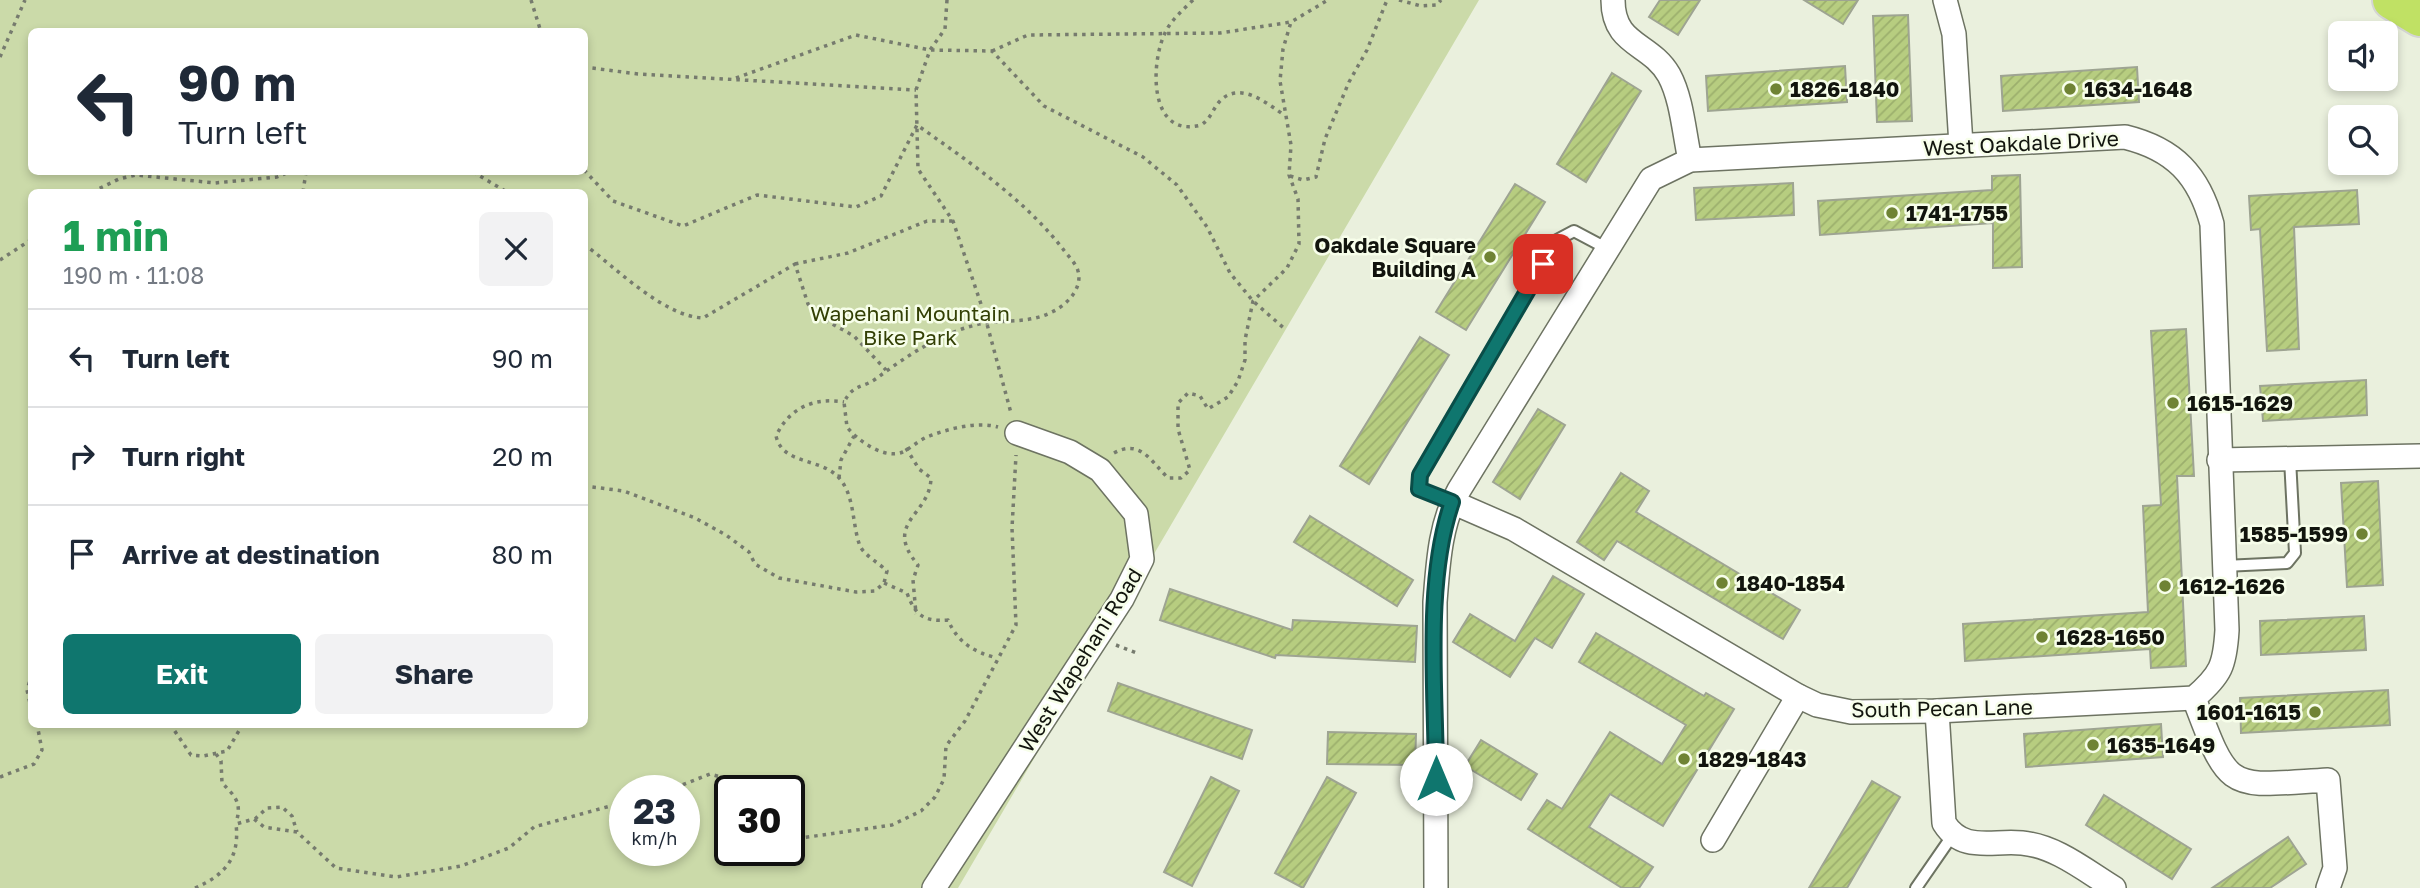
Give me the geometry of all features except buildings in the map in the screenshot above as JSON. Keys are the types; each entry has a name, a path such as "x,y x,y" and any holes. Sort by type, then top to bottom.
{"highway":[{"path":"2392,0 2420,17"}],"street":[{"path":"1613,0 1618,29 1668,74 1675,92 1690,160"},
{"path":"1945,0 1954,34 1961,145"},
{"name":"West Oakdale Drive","path":"1436,888 1435,602 1437,567 1452,502 1620,224 1651,179 1690,160 2125,137 2154,144 2193,179 2205,197 2212,224 2219,460"},
{"name":"West Wapehani Road","path":"934,888 1122,599 1142,558 1136,514 1100,470 1070,452 1017,433"},
{"path":"2328,888 2335,868 2328,780 2243,783 2226,772 2216,757 2194,698 2210,684 2226,657 2219,460 2412,456"},
{"name":"South Pecan Lane","path":"1452,502 1514,530 1817,705 1851,712 1937,711 2194,698"},
{"path":"1713,840 1798,696"},
{"path":"1937,711 1944,823 1952,836 1964,842 2025,843 2047,849 2115,888"}],"lane":[{"path":"1452,502 1419,489 1420,475 1557,240 1574,231 1606,248"},
{"path":"2224,566 2287,563 2295,553 2290,458"},
{"path":"1916,888 1952,836"}],"path":[{"path":"0,57 25,0"},
{"path":"531,0 540,28"},
{"path":"805,837 892,825 921,811 934,797 944,779 946,746 965,721 1016,625 1012,528 1017,433 987,323 953,221 918,169 916,90 930,50 945,29 947,0"},
{"path":"1193,0 1174,18 1159,49 1157,81 1160,107 1170,122 1180,128 1201,125 1222,99 1240,93 1263,100 1284,115"},
{"path":"736,78 856,35 930,50 992,51 1028,35 1220,33 1291,22 1328,0"},
{"path":"1289,175 1303,180 1317,177 1325,139 1349,82 1367,50 1387,0"},
{"path":"1399,0 1421,6 1437,5 1441,0"},
{"path":"1100,470 1115,452 1128,447 1139,448 1168,478 1175,480 1190,470 1178,429 1178,402 1188,393 1200,396 1208,409 1228,397 1245,360 1253,301 1287,268 1299,244 1298,199 1289,175 1291,145 1280,81 1283,50 1291,22"},
{"path":"992,51 1044,106 1134,152 1177,185 1207,227 1230,273 1253,301 1286,330"},
{"path":"588,68 638,74 916,90"},
{"path":"588,174 613,201 683,226 757,195 856,207 881,196 917,125"},
{"path":"917,125 999,184 1052,235 1078,269 1080,283 1073,296 1055,311 1037,318 987,323 922,346 868,383 858,385 844,402 847,427 854,436 890,453 899,453 928,436 971,425 988,424 1017,433"},
{"path":"98,189 119,179 136,175 215,183 282,175"},
{"path":"477,175 502,189"},
{"path":"588,247 669,310 688,317 703,318 795,264 848,253 927,221 953,221"},
{"path":"0,260 28,242"},
{"path":"795,264 808,304 825,320 855,336 886,370"},
{"path":"839,478 788,455 779,447 776,436 789,415 802,408 827,399 844,402"},
{"path":"588,486 624,491 695,518 726,535 749,552 755,564 779,578 856,592 875,591 884,583 887,571 861,548 851,504 839,478 841,460 854,436"},
{"path":"905,448 919,469 931,478 930,493 906,522 904,538 908,553 918,565 913,580 916,614"},
{"path":"884,583 907,593 916,614 926,620 948,620 958,639 976,651 997,658"},
{"path":"0,777 10,770 34,764 42,750 38,728"},
{"path":"173,728 191,755 227,751 241,728"},
{"path":"195,888 216,879 229,862 238,842 238,802 235,794 222,783 221,761 216,754"},
{"path":"236,824 254,819 267,808 282,807 292,816 297,832 337,868 396,877 461,866 509,848 534,827 609,807"},
{"path":"254,819 264,827 297,832"}],"green space":[{"name":"Wapehani Mountain Bike Park","path":"0,0 1479,0 958,888 0,888"}],"place":[{"name":"1826-1840","path":"1776,89"},
{"name":"1634-1648","path":"2070,89"},
{"name":"1741-1755","path":"1892,213"},
{"name":"Oakdale Square Building A","path":"1490,257"},
{"name":"1615-1629","path":"2173,403"},
{"name":"1585-1599","path":"2362,534"},
{"name":"1840-1854","path":"1722,583"},
{"name":"1612-1626","path":"2165,586"},
{"name":"1628-1650","path":"2042,637"},
{"name":"1601-1615","path":"2315,712"},
{"name":"1635-1649","path":"2093,745"},
{"name":"1829-1843","path":"1684,759"}],"route":[{"path":"1436,779 1437,567 1452,502 1419,489 1420,475 1543,264"}]}
